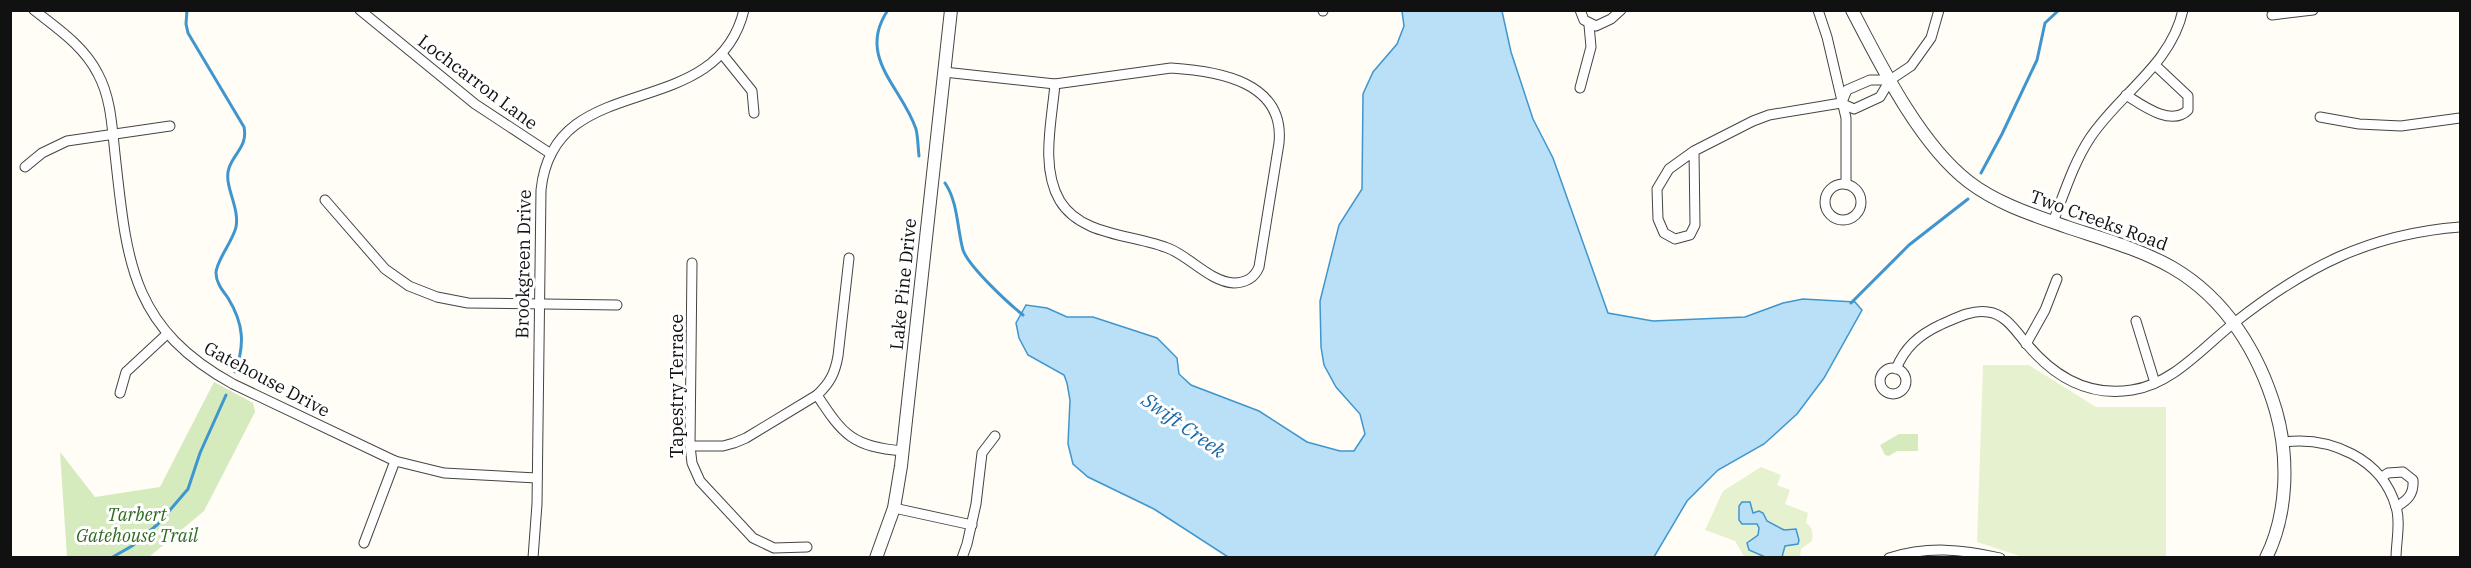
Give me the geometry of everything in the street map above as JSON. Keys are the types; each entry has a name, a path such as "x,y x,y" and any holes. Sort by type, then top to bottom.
{"street":[{"name":"Gatehouse Drive","path":"34,10 74,42 93,64 107,98 122,221 130,262 145,300 166,334 190,356 216,374 395,461 453,474 537,478"},
{"name":"Lochcarron Lane","path":"360,10 475,104 551,154"},
{"name":"Brookgreen Drive","path":"533,558 537,478 541,190 551,154 562,138 596,112 686,80 723,55 738,30 744,10"},
{"name":"Lake Pine Drive","path":"876,558 894,508 903,450 951,10"},
{"path":"1580,10 1584,20 1596,26 1603,24 1621,10"},
{"path":"1818,10 1846,118 1846,184"},
{"name":"Two Creeks Road","path":"1852,10 1890,81 1933,144 1967,181 2001,202 2136,250 2174,268 2204,290 2235,322 2265,379 2283,442 2282,498 2273,541 2266,558"},
{"path":"1694,151 1695,225 1690,235 1679,239 1670,238 1664,233 1658,219 1657,189 1669,169 1694,151 1753,121 1770,115 1841,103 1854,109 1880,97 1890,81 1911,66 1926,47 1939,10"},
{"path":"2053,222 2090,138 2173,40 2183,10"},
{"path":"2272,15 2313,10"},
{"path":"1580,88 1591,47 1589,24"},
{"path":"723,55 752,91 754,113"},
{"path":"2126,95 2166,115 2180,115 2188,110 2188,96 2155,64"},
{"path":"944,72 1055,84 1172,68 1226,77 1246,84 1265,96 1276,112 1280,131 1259,267 1254,276 1243,282 1226,282 1169,248 1096,228 1070,213 1062,205 1053,186 1049,164 1055,84"},
{"path":"1841,103 1847,90 1870,80 1890,81"},
{"path":"2320,117 2359,124 2401,126 2460,118"},
{"path":"26,167 42,153 67,141 170,126"},
{"path":"325,200 385,269 409,285 437,297 453,301 616,305"},
{"path":"1896,369 1902,354 1922,335 1947,322 1973,313 1988,312 2010,323 2043,362 2061,376 2082,386 2116,392 2134,390 2156,383 2194,357 2235,322 2300,276 2350,250 2396,237 2460,227"},
{"path":"690,446 723,446 746,438 817,394 831,380 835,368 849,258"},
{"name":"Tapestry Terrace","path":"692,263 690,446 692,463 700,481 753,538 774,548 807,547"},
{"path":"2026,344 2045,310 2057,279"},
{"path":"2136,321 2156,383"},
{"path":"120,393 126,372 166,334"},
{"path":"817,394 837,425 854,439 867,446 903,450"},
{"path":"962,558 972,525 982,453 995,436"},
{"path":"2283,442 2301,440 2328,444 2353,454 2382,477 2396,507 2396,558"},
{"path":"364,543 395,461"},
{"path":"2382,477 2388,473 2403,472 2413,480 2411,495 2406,502 2396,507"},
{"path":"894,508 972,525"},
{"path":"1889,558 1911,552 1945,549 2000,558"}],"green space":[{"path":"1983,365 2029,365 2096,407 2166,407 2166,557 2023,557 1977,542"},
{"name":"Tarbert Gatehouse Trail","path":"214,382 253,403 255,412 204,511 149,557 67,557 60,452 95,497 160,487"},
{"path":"1899,434 1918,434 1918,451 1897,451 1889,456 1885,455 1880,445"},
{"path":"1761,467 1781,475 1777,485 1790,490 1785,504 1808,513 1806,523 1812,530 1812,541 1801,549 1800,557 1745,558 1735,541 1705,530 1723,491"}],"water":[{"path":"1402,11 1502,11 1511,52 1533,119 1553,158 1608,313 1653,321 1745,317 1783,303 1803,299 1855,302 1862,310 1824,378 1797,414 1764,444 1718,470 1687,501 1654,557 1228,557 1154,509 1088,477 1073,464 1068,444 1070,400 1067,383 1064,375 1028,355 1019,338 1016,323 1026,305 1047,308 1067,317 1093,317 1157,338 1177,358 1179,374 1191,385 1259,411 1307,442 1340,451 1354,451 1365,434 1360,414 1336,387 1324,365 1321,347 1320,301 1339,225 1362,189 1363,94 1373,72 1397,44 1404,26"},
{"path":"1742,502 1750,502 1753,513 1759,511 1763,513 1767,521 1784,530 1796,529 1798,544 1785,546 1782,557 1765,557 1749,550 1747,543 1758,535 1759,528 1757,524 1742,524 1739,520 1739,506"}],"waterway":[{"path":"187,10 188,33 244,127 245,134 231,163 228,175 236,212 236,227 216,273 218,283 228,298 240,326 241,344 235,372"},
{"name":"Swift Creek","path":"888,10 879,27 877,43 879,57 916,129 919,156"},
{"path":"1981,173 2037,60 2045,23 2059,10"},
{"name":"Swift Creek","path":"945,183 952,198 963,250 967,257 990,284 1023,315"},
{"path":"1851,303 1909,245 1968,199"},
{"path":"111,558 132,546 158,524 188,489 200,453 226,395"}]}
